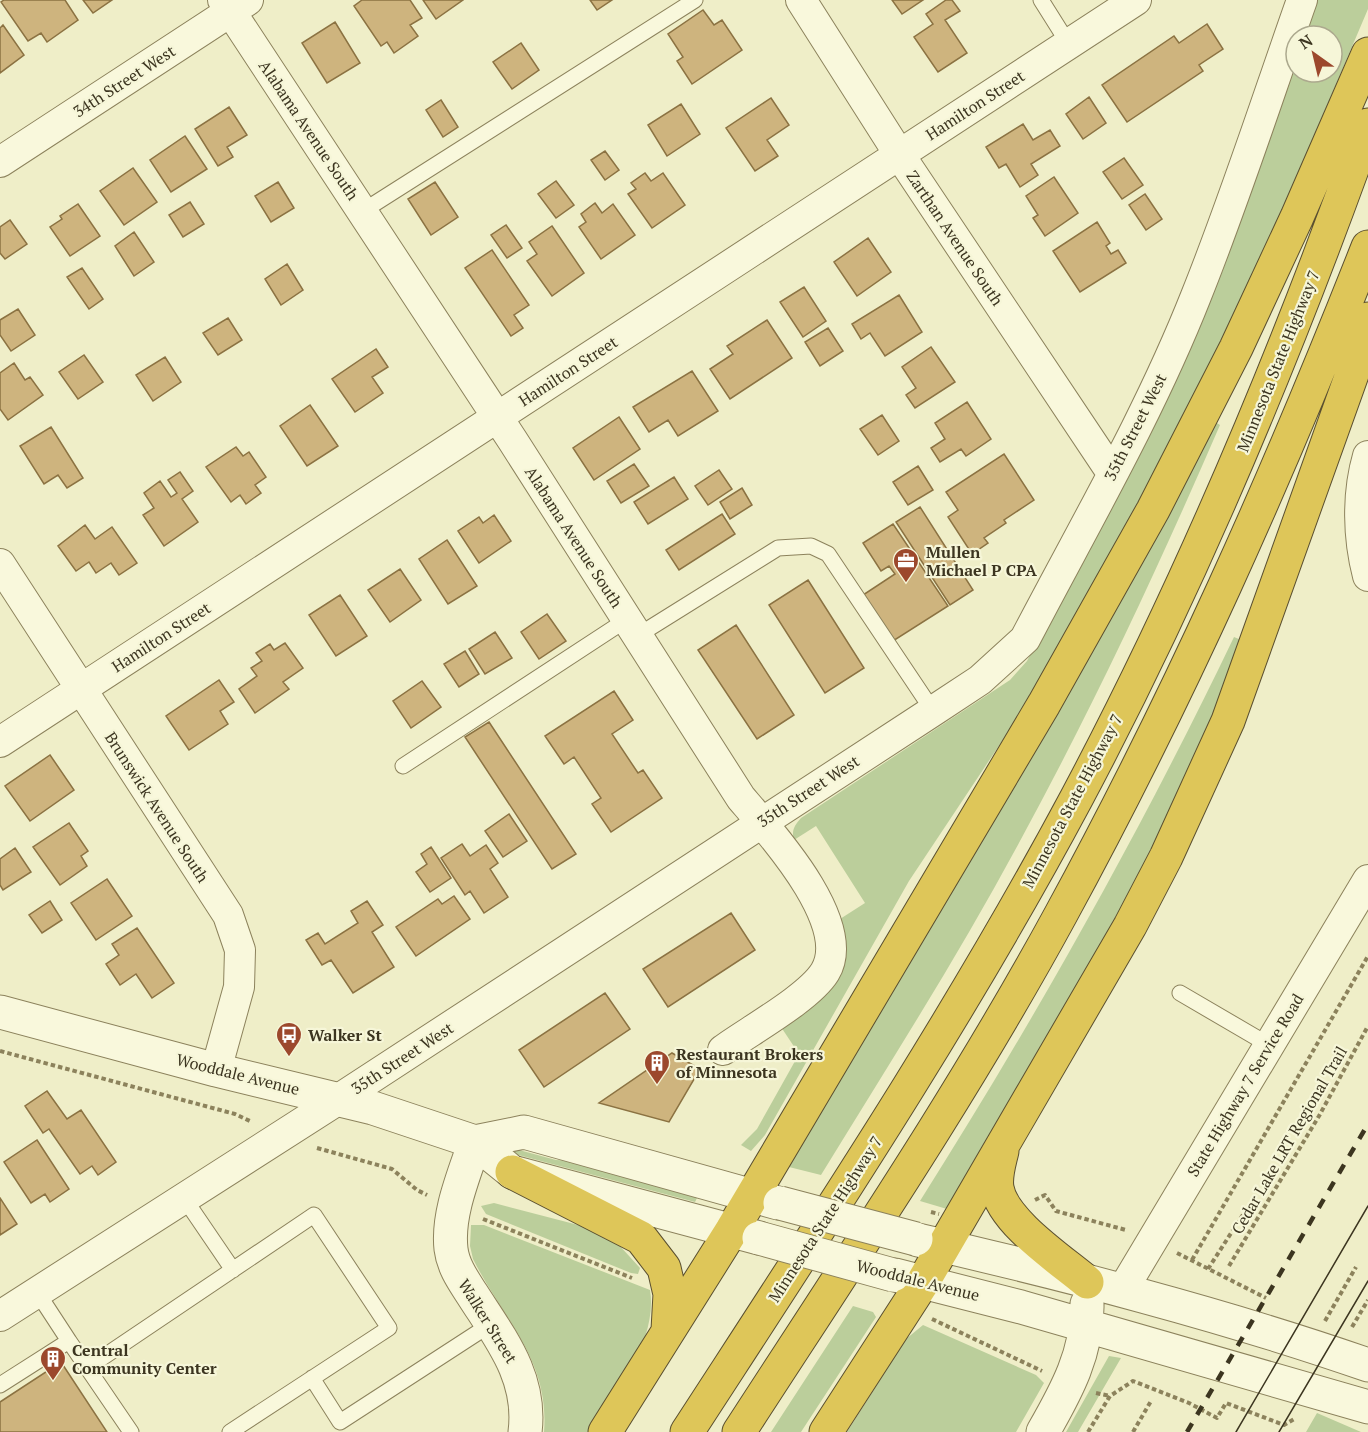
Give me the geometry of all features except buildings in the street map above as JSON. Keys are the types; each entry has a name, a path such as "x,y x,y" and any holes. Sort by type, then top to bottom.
{"highway":[{"path":"605,1432 668,1330 745,1234 766,1199 1153,510 1259,298 1368,54"},
{"name":"Minnesota State Highway 7","path":"687,1432 956,1013 1077,798 1188,573 1237,463 1331,228 1368,124"},
{"path":"739,1432 930,1139 1059,918 1107,829 1172,702 1226,589 1276,476 1368,247"},
{"path":"826,1432 908,1278 1007,1134 1130,926 1198,791 1263,630 1361,349 1368,319"},
{"path":"1007,1134 997,1171 997,1188 1001,1201 1008,1213 1087,1282"},
{"path":"512,1172 640,1238 664,1268 670,1294 668,1330"}],"street":[{"name":"Zarthan Avenue South","path":"801,0 899,154 1112,473"},
{"name":"Hamilton Street","path":"0,742 1136,0"},
{"name":"Alabama Avenue South","path":"234,4 363,211 741,798 761,821 818,903 827,925 832,948 826,971 810,989 723,1050"},
{"name":"34th Street West","path":"0,162 234,4"},
{"name":"35th Street West","path":"0,1316 339,1099 761,821 980,680 1025,639 1150,401 1196,298 1241,178 1295,5"},
{"path":"1368,456 1361,501 1362,554 1368,576"},
{"name":"Brunswick Avenue South","path":"0,564 228,915 240,950 239,987 216,1070"},
{"name":"State Highway 7 Service Road","path":"1122,1291 1368,880"},
{"name":"Wooddale Avenue","path":"5,1018 373,1108 475,1142 512,1172 1087,1325 1368,1407"},
{"name":"Wooddale Avenue","path":"475,1142 524,1132 930,1243 1122,1291 1291,1339 1368,1365"},
{"name":"Walker Street","path":"475,1142 458,1194 451,1248 458,1272 521,1377 527,1401 525,1432"},
{"path":"1043,1432 1071,1383 1087,1325 1087,1282"}],"lane":[{"path":"363,211 695,0"},
{"path":"1041,0 1068,43"},
{"path":"403,766 632,628 778,548 811,546 828,554 933,711"},
{"path":"1180,993 1269,1045"},
{"path":"184,1198 233,1270"},
{"path":"87,1368 314,1215 389,1328 230,1432"},
{"path":"37,1292 131,1432"},
{"path":"312,1378 340,1422 491,1324"},
{"path":"0,1385 69,1341"}],"path":[{"path":"1270,1300 1192,1260 1194,1252 1368,956"},
{"name":"Cedar Lake LRT Regional Trail","path":"1229,1266 1319,1116 1368,1026"},
{"path":"0,1051 235,1114 246,1119"},
{"path":"310,1147 392,1169 417,1190 431,1196"},
{"path":"1035,1200 1044,1195 1056,1211 1128,1230"},
{"path":"1208,1269 1244,1213"},
{"path":"477,1217 579,1259 642,1281"},
{"path":"1324,1322 1356,1267"},
{"path":"1359,1334 1350,1330 1368,1300"},
{"path":"1317,1318 1333,1324"},
{"path":"942,1322 1044,1372"},
{"path":"1088,1432 1110,1396 1133,1381 1189,1403 1216,1418 1226,1403 1284,1425"},
{"path":"1092,1392 1110,1396"},
{"path":"1133,1432 1151,1401"}],"green space":[{"path":"1317,0 1368,0 1368,9 1344,65 1344,24 1308,24"},
{"path":"1288,84 1336,84 1255,275 1158,475 1034,693 909,881 765,1135 751,1151 741,1145 757,1129 799,1054 777,1021 840,919 865,903 816,826 794,840 794,828 801,818 1010,680 1027,661 1181,365 1223,270"},
{"path":"1209,418 1220,425 1173,530 1074,738 997,884 821,1175 789,1167"},
{"path":"1234,637 1246,642 1165,835 947,1209 920,1201 1085,924 1162,781"},
{"path":"501,1145 556,1160 595,1162 698,1196 695,1202 500,1150"},
{"path":"494,1203 582,1226 619,1245 640,1268 638,1274 486,1214 481,1206"},
{"path":"471,1225 484,1225 650,1290 651,1308 642,1345 597,1432 544,1432 544,1406 540,1383 522,1341 473,1259 470,1246"},
{"path":"853,1306 873,1312 876,1317 801,1432 771,1432"},
{"path":"923,1325 1036,1375 1044,1383 1016,1432 847,1432 906,1339"},
{"path":"1109,1356 1121,1358 1078,1432 1066,1432"},
{"path":"1317,1413 1361,1432 1306,1432"}],"tram line":[{"path":"1236,1432 1368,1206"},
{"path":"1279,1432 1368,1281"}],"railway":[{"path":"1187,1432 1368,1124"}],"place":[{"name":"Mullen Michael P CPA","path":"906,584"},
{"name":"Walker St","path":"289,1058"},
{"name":"Restaurant Brokers of Minnesota","path":"657,1086"},
{"name":"Central Community Center","path":"53,1382"}]}
